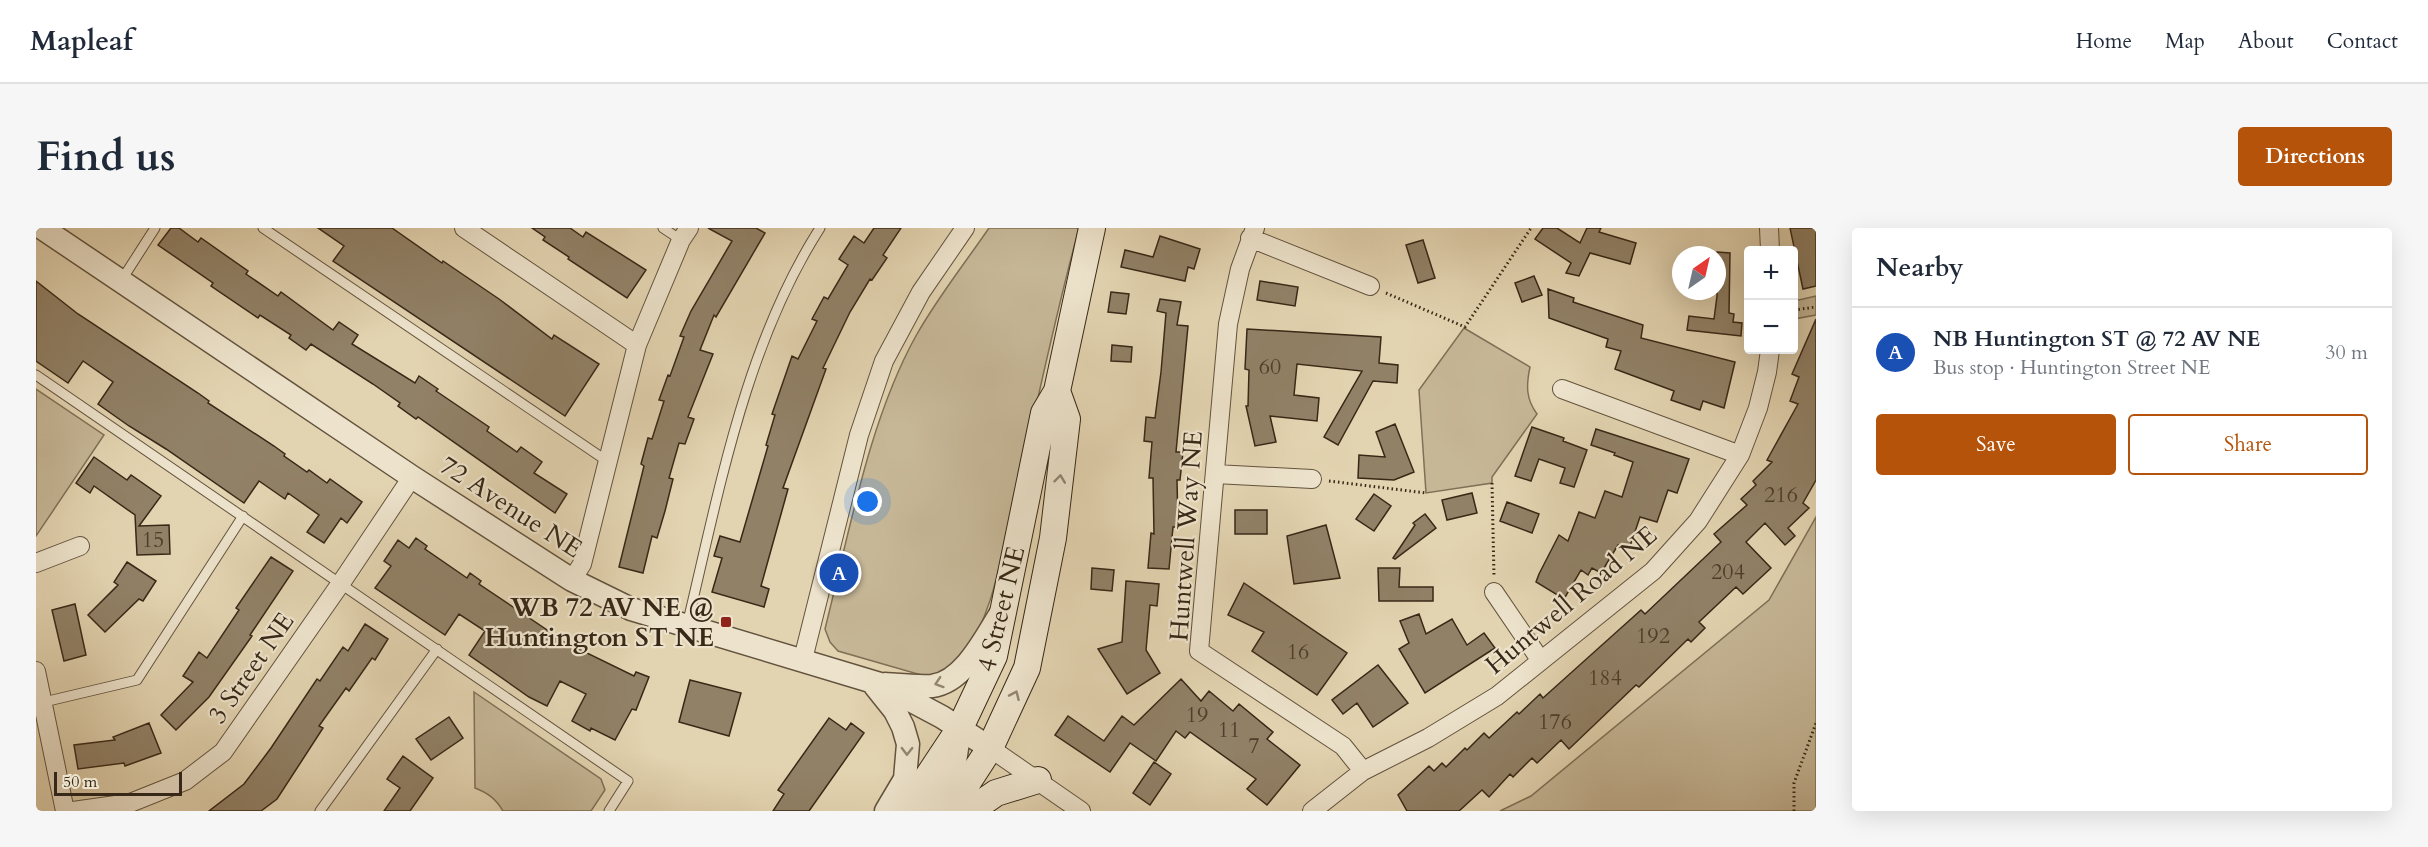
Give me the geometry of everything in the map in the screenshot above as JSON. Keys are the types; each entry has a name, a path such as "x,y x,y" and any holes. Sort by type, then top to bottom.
{"main road":[{"name":"4 Street NE","path":"905,811 960,728 994,656 1044,413 1057,391 1092,228"},
{"name":"4 Street NE","path":"949,811 990,748 1027,668 1053,537 1067,419 1057,391"},
{"path":"970,811 996,793 1038,780"}],"street":[{"name":"72 Avenue NE","path":"42,228 412,477 572,580 631,609 803,659 876,683 960,728 990,748"},
{"path":"464,228 637,345"},
{"path":"803,659 859,435 884,361 921,292 965,228"},
{"path":"1769,228 1770,246"},
{"path":"1253,233 1370,286"},
{"name":"Huntwell Way NE","path":"1253,233 1240,269 1228,324 1199,651 1343,746 1363,771"},
{"path":"572,580 582,564 637,345 685,234"},
{"name":"Huntwell Road NE","path":"1312,811 1363,771 1428,738 1497,696 1653,571 1698,521 1740,455 1758,408 1769,354"},
{"path":"1562,389 1740,455"},
{"path":"1215,474 1312,479"},
{"name":"3 Street NE","path":"73,811 130,803 185,782 223,752 412,477"},
{"path":"36,563 81,546"},
{"path":"1494,592 1541,661"},
{"path":"876,683 932,686 946,682 975,652 1004,609"},
{"path":"36,671 65,811"},
{"path":"876,683 895,711 908,744 905,779 886,811"},
{"path":"929,811 953,776 960,728"},
{"path":"990,748 1082,811"}],"lane":[{"path":"121,281 155,228"},
{"path":"262,228 607,461"},
{"path":"663,228 685,234"},
{"path":"687,627 731,439 771,321 820,228"},
{"path":"36,375 628,782 609,811"},
{"path":"44,702 137,680 243,516"},
{"path":"320,811 437,649"}],"path":[{"path":"1370,286 1465,327 1531,228"},
{"path":"1798,309 1816,307"},
{"path":"1312,479 1426,493"},
{"path":"1492,483 1494,592"},
{"path":"1794,811 1794,783 1816,723"}],"shaded area":[{"path":"989,228 1079,228 999,570 988,607 981,625 962,656 947,670 928,677 838,651 830,642 825,629 862,478 873,440 900,367 925,320"},
{"path":"1816,296 1816,315 1798,318 1798,300"},
{"path":"1464,328 1530,367 1528,392 1537,414 1492,477 1492,483 1426,493 1419,390"},
{"path":"36,389 104,435 36,536"},
{"path":"1816,517 1816,811 1500,811 1531,796 1769,600"},
{"path":"474,692 601,779 605,790 591,811 503,811 491,797 475,788"}],"building":[{"path":"171,228 179,228 198,242 201,238 248,271 246,274 278,296 281,292 333,330 339,322 358,335 352,344 415,383 419,376 438,389 436,391 489,427 487,431 517,452 521,447 542,462 534,473 567,494 555,513 418,417 416,419 398,406 400,403 373,384 311,344 306,350 289,338 291,335 260,315 258,318 211,286 213,283 158,245"},
{"path":"318,228 392,228 499,299 552,339 554,335 599,364 565,416 333,261 344,246"},
{"path":"532,228 570,228 583,237 586,232 646,270 627,298 568,259 569,257 543,240 545,237"},
{"path":"708,228 756,228 765,233 716,317 714,315 700,350 713,354 688,417 694,419 685,444 679,443 669,478 673,479 665,511 657,538 652,536 643,573 619,567 644,466 641,464 648,438 652,439 664,401 659,400 684,337 680,336 691,311 732,241"},
{"path":"874,228 901,228 883,255 887,258 872,280 870,279 850,312 823,368 826,369 783,488 788,489 761,586 769,589 764,607 712,592 722,558 714,556 720,536 740,542 768,446 766,445 775,415 772,414 792,356 798,359 817,321 812,319 824,297 828,299 848,265 839,259 854,236 864,243"},
{"path":"1543,228 1557,228 1580,243 1587,228 1601,228 1599,232 1636,243 1630,264 1590,253 1579,276 1566,273 1571,263 1535,239"},
{"path":"1790,228 1816,228 1816,286 1803,289 1798,266 1798,246 1794,246"},
{"path":"1160,236 1200,249 1194,269 1188,267 1185,281 1121,267 1125,250 1153,257"},
{"path":"1423,240 1435,278 1418,283 1406,245"},
{"path":"1726,253 1730,253 1729,313 1734,314 1733,322 1742,323 1741,336 1687,330 1689,316 1714,319 1716,300 1726,300"},
{"path":"1534,276 1542,295 1522,302 1515,283"},
{"path":"36,281 78,314 198,393 209,401 208,403 274,446 307,472 309,470 327,483 330,479 362,502 347,523 341,518 324,543 307,532 319,515 288,493 285,499 259,481 244,503 98,404 113,382 83,361 68,383 36,361"},
{"path":"1260,281 1298,287 1295,306 1257,300"},
{"path":"1548,289 1574,298 1573,302 1643,325 1641,338 1735,362 1724,408 1703,401 1700,410 1671,400 1674,391 1615,369 1621,351 1606,347 1608,339 1549,318"},
{"path":"1111,292 1129,294 1126,314 1108,312"},
{"path":"1160,299 1181,302 1177,325 1188,326 1176,452 1183,452 1180,480 1177,480 1178,527 1173,527 1169,569 1148,568 1151,533 1154,534 1153,478 1149,478 1152,442 1144,441 1146,417 1155,418 1161,372 1166,313 1157,311"},
{"path":"1816,319 1816,480 1803,503 1809,508 1788,528 1795,536 1785,545 1765,523 1746,542 1771,568 1743,594 1736,587 1699,622 1705,628 1691,642 1688,639 1639,687 1636,685 1569,749 1561,740 1537,763 1532,758 1513,777 1510,774 1489,797 1482,790 1459,811 1407,811 1398,795 1429,766 1434,771 1442,763 1446,767 1484,733 1489,738 1540,694 1543,698 1641,610 1645,614 1721,542 1714,534 1747,505 1741,499 1756,485 1753,481 1772,462 1767,460 1798,404 1790,401 1799,377 1792,374"},
{"path":"1247,329 1381,337 1379,363 1398,365 1397,383 1373,381 1338,445 1324,437 1362,371 1297,364 1294,395 1319,398 1317,421 1270,416 1276,442 1255,446 1246,406 1248,406 1249,370 1245,369"},
{"path":"1112,345 1132,347 1131,362 1111,361"},
{"path":"1395,424 1414,472 1394,480 1358,478 1359,455 1385,457 1376,432"},
{"path":"1532,427 1564,438 1563,441 1587,450 1574,487 1560,483 1565,468 1539,459 1531,481 1515,476"},
{"path":"1596,429 1689,459 1677,493 1668,490 1657,522 1640,517 1629,549 1618,545 1601,573 1592,568 1588,575 1581,570 1564,599 1536,582 1539,574 1559,535 1568,541 1579,512 1595,518 1605,491 1622,497 1633,462 1591,445"},
{"path":"94,457 127,480 131,475 161,496 139,526 169,525 170,554 137,555 135,515 94,486 90,493 76,483"},
{"path":"1472,493 1477,513 1447,520 1442,500"},
{"path":"1374,494 1391,506 1374,531 1356,519"},
{"path":"1507,502 1539,514 1532,533 1500,521"},
{"path":"1235,510 1267,510 1267,534 1235,534"},
{"path":"1425,514 1436,528 1395,559 1393,558 1415,525 1413,523"},
{"path":"1326,525 1340,578 1294,584 1287,536"},
{"path":"416,538 427,546 425,549 467,578 470,573 481,581 479,584 553,634 552,636 634,676 636,672 649,677 636,710 632,709 615,740 591,728 590,731 572,721 586,694 560,681 547,706 529,697 469,655 485,631 459,614 445,635 375,588 391,566 384,561 398,540 409,548"},
{"path":"271,557 293,571 250,635 252,636 209,697 176,730 161,715 193,682 183,676 199,652 207,658 239,610 236,608"},
{"path":"127,562 156,581 143,601 139,599 105,632 88,615 118,585 114,582"},
{"path":"1092,568 1114,570 1112,591 1091,589"},
{"path":"1378,568 1400,568 1399,587 1433,587 1433,601 1379,601"},
{"path":"1126,581 1159,584 1157,606 1150,605 1146,650 1160,673 1127,694 1098,649 1122,642"},
{"path":"1244,583 1347,653 1317,695 1252,651 1264,632 1228,615"},
{"path":"75,604 86,655 64,661 52,610"},
{"path":"1419,614 1426,634 1452,619 1467,645 1484,633 1495,648 1425,693 1399,649 1409,643 1400,621"},
{"path":"365,624 388,639 375,660 372,658 349,691 346,688 319,726 323,728 277,799 261,811 209,811 244,784 317,679 320,681 343,647 348,651"},
{"path":"1378,665 1408,703 1373,727 1357,703 1343,714 1332,700"},
{"path":"1181,679 1201,701 1209,691 1233,711 1239,704 1273,732 1267,739 1300,765 1267,805 1247,789 1256,779 1190,732 1185,738 1176,731 1156,761 1130,743 1110,772 1055,735 1068,716 1104,741 1122,716 1134,725"},
{"path":"690,680 741,693 729,736 679,722"},
{"path":"449,717 463,738 431,760 416,739"},
{"path":"829,718 846,730 851,723 864,733 809,811 773,811 784,794 778,790"},
{"path":"149,723 161,753 125,766 124,763 78,769 74,745 115,740 113,737"},
{"path":"403,756 433,778 410,811 384,811 400,788 387,779"},
{"path":"1154,762 1171,774 1150,805 1133,793"}],"place":[{"name":"NB Huntington ST @ 72 AV NE","path":"839,573"},
{"name":"WB 72 AV NE @ Huntington ST NE","path":"726,622"}]}
